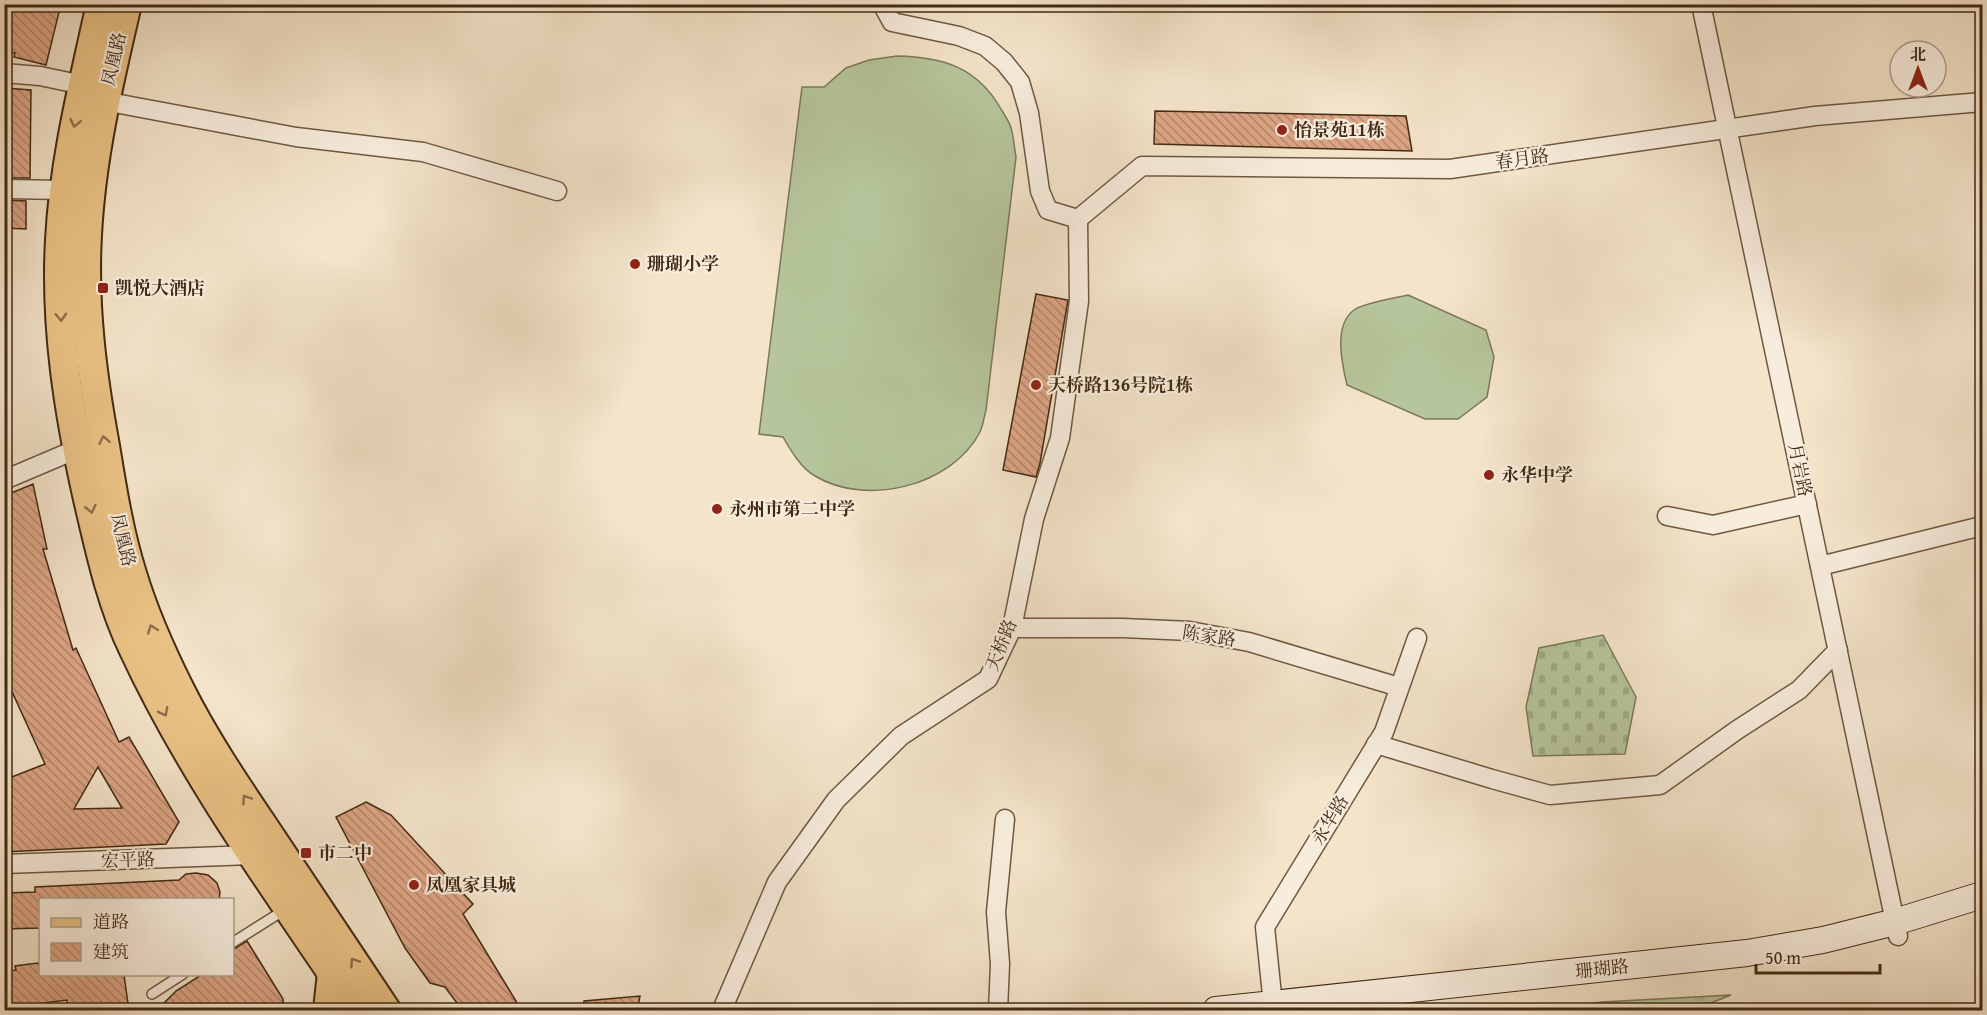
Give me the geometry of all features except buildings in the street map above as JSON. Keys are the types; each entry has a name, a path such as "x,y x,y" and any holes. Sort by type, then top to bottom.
{"main road":[{"name":"凤凰路","path":"101,4 94,93 93,170 85,284 88,334 100,419 116,509 131,573 156,639 181,692 211,744 386,1011"},
{"name":"凤凰路","path":"127,4 69,155 64,190 60,241 62,337 77,449 110,586 132,647 189,757 357,1011"},
{"name":"珊瑚路","path":"1370,1011 1698,976 1808,959 1897,929 1983,895"},
{"name":"珊瑚路","path":"1216,1011 1747,953 1897,929 1983,912"},
{"path":"328,1011 332,973"}],"street":[{"path":"882,4 892,22 959,36 985,46 1004,62 1020,82 1034,141 1040,191 1048,210 1078,219"},
{"name":"月岩路","path":"1701,4 1897,929"},
{"path":"4,73 40,76 94,93 296,137 423,152 557,190"},
{"name":"春月路","path":"1078,219 1142,166 1450,170 1815,116 1983,102"},
{"path":"4,189 64,190"},
{"name":"天桥路","path":"722,1011 777,882 836,800 901,736 988,679 1012,628 1034,519 1060,438 1079,301 1078,219"},
{"path":"4,480 77,449"},
{"path":"1667,516 1713,525 1807,504"},
{"path":"1820,566 1983,526"},
{"name":"陈家路","path":"1012,628 1123,628 1190,631 1249,642 1399,687"},
{"name":"永华路","path":"1273,1005 1265,927 1384,732 1416,638"},
{"path":"1376,744 1492,780 1550,795 1660,785 1737,730 1799,690 1838,650"},
{"path":"998,1011 1000,964 996,912 1005,819"},
{"name":"宏平路","path":"4,864 252,855"}],"lane":[{"path":"234,942 288,908"},
{"path":"152,994 181,976"}],"green space":[{"path":"897,56 944,62 970,74 981,83 992,95 1009,123 1016,157 986,410 980,432 967,451 950,466 929,478 906,486 882,490 858,490 836,485 810,473 801,464 783,437 759,434 802,87 824,87 846,68 869,60"},
{"path":"1408,295 1486,330 1494,357 1487,397 1458,419 1425,419 1347,385 1343,367 1341,335 1347,317 1364,305"},
{"path":"1603,635 1636,697 1625,754 1533,756 1526,707 1539,648"},
{"path":"1731,995 1693,1010 1538,1010 1602,1002"}],"place":[{"name":"怡景苑11栋","path":"1282,130"},
{"name":"珊瑚小学","path":"635,264"},
{"name":"凯悦大酒店","path":"103,288"},
{"name":"天桥路136号院1栋","path":"1036,385"},
{"name":"永华中学","path":"1489,475"},
{"name":"永州市第二中学","path":"717,509"},
{"name":"市二中","path":"306,853"},
{"name":"凤凰家具城","path":"414,885"}]}
